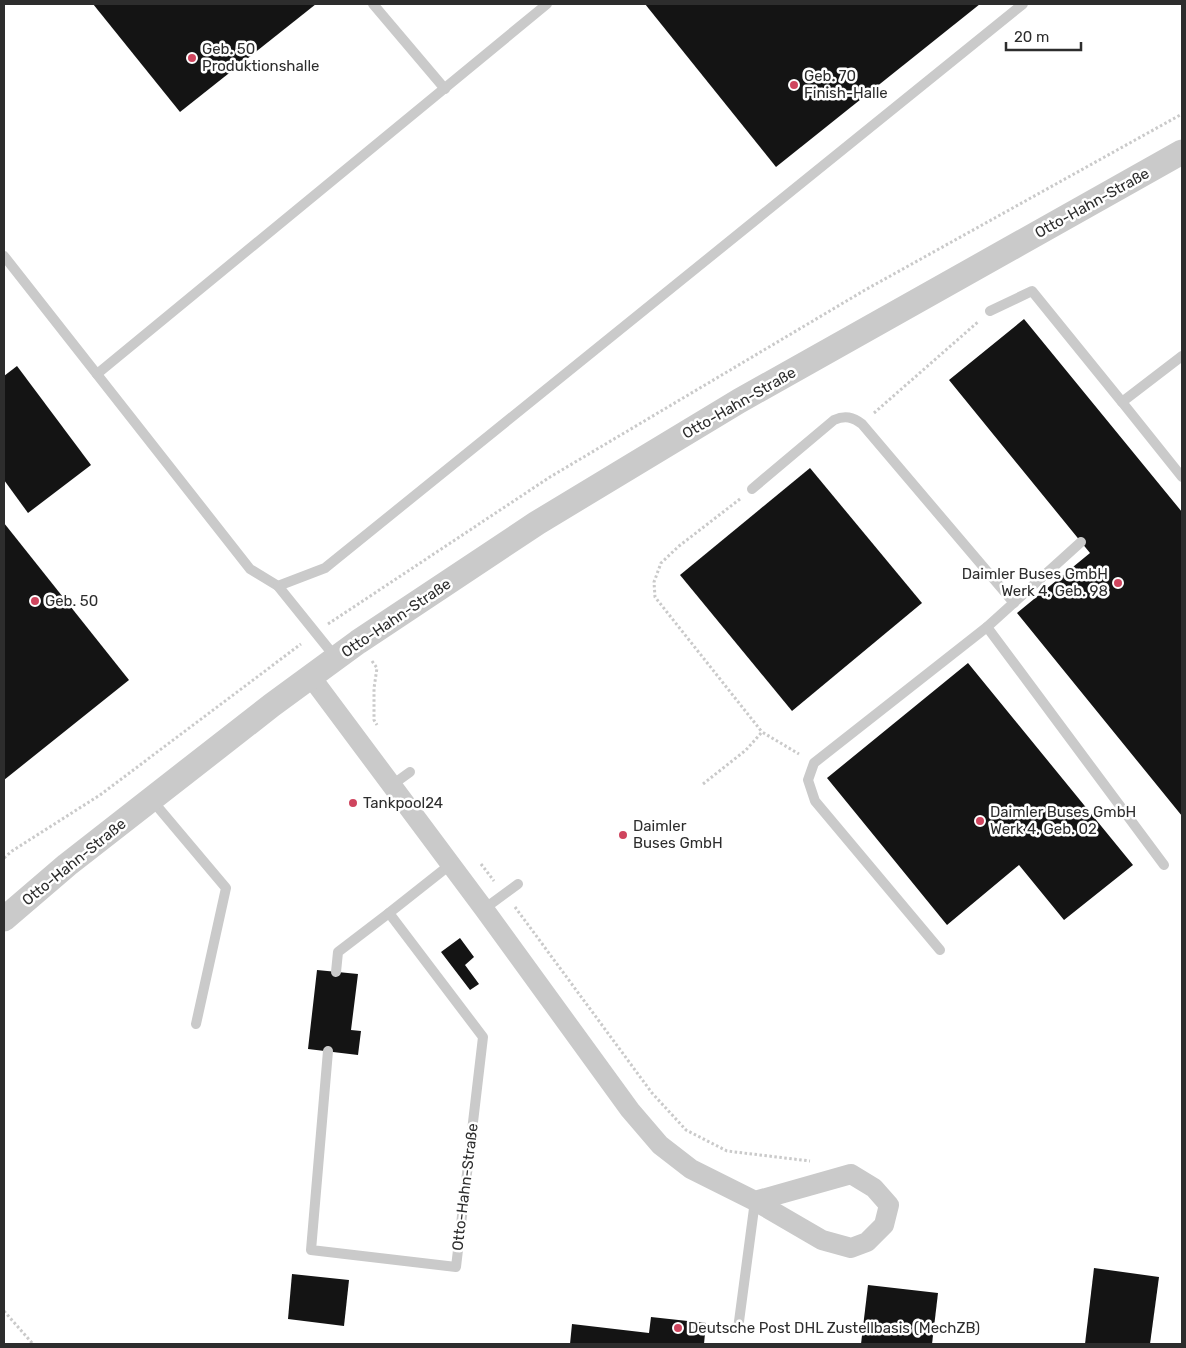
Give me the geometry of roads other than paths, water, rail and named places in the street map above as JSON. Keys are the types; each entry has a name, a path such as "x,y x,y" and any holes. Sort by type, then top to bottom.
{"street":[{"name":"Otto-Hahn-Straße","path":"4,919 67,866 272,705 358,642 537,523 739,402 1182,152"},
{"path":"311,677 451,864 630,1110 660,1145 691,1168 755,1201 822,1240 851,1248 867,1242 884,1225 889,1205 874,1188 851,1174 755,1201"}],"lane":[{"path":"373,4 445,89"},
{"path":"98,374 547,4"},
{"path":"278,586 326,568 1023,4"},
{"path":"4,256 250,569 278,586 336,658"},
{"path":"990,311 1032,291 1182,477"},
{"path":"1122,402 1182,356"},
{"path":"752,489 834,420 841,417 855,419 862,424 1014,603"},
{"path":"940,950 815,801 808,780 814,763 987,628 1081,542"},
{"path":"987,628 1164,865"},
{"path":"392,785 410,772"},
{"path":"151,799 226,888 196,1024"},
{"path":"336,972 338,952 451,864"},
{"path":"484,909 518,884"},
{"name":"Otto-Hahn-Straße","path":"328,1051 311,1250 456,1267 482,1036 389,913"},
{"path":"738,1329 755,1201"}],"place":[{"name":"Geb. 50 Produktionshalle","path":"192,58"},
{"name":"Geb. 70 Finish-Halle","path":"794,85"},
{"name":"Daimler Buses GmbH Werk 4, Geb. 98","path":"1118,583"},
{"name":"Geb. 50","path":"35,601"},
{"name":"Tankpool24","path":"353,803"},
{"name":"Daimler Buses GmbH Werk 4, Geb. 02","path":"980,821"},
{"name":"Daimler Buses GmbH","path":"623,835"},
{"name":"Deutsche Post DHL Zustellbasis (MechZB)","path":"678,1328"}]}
